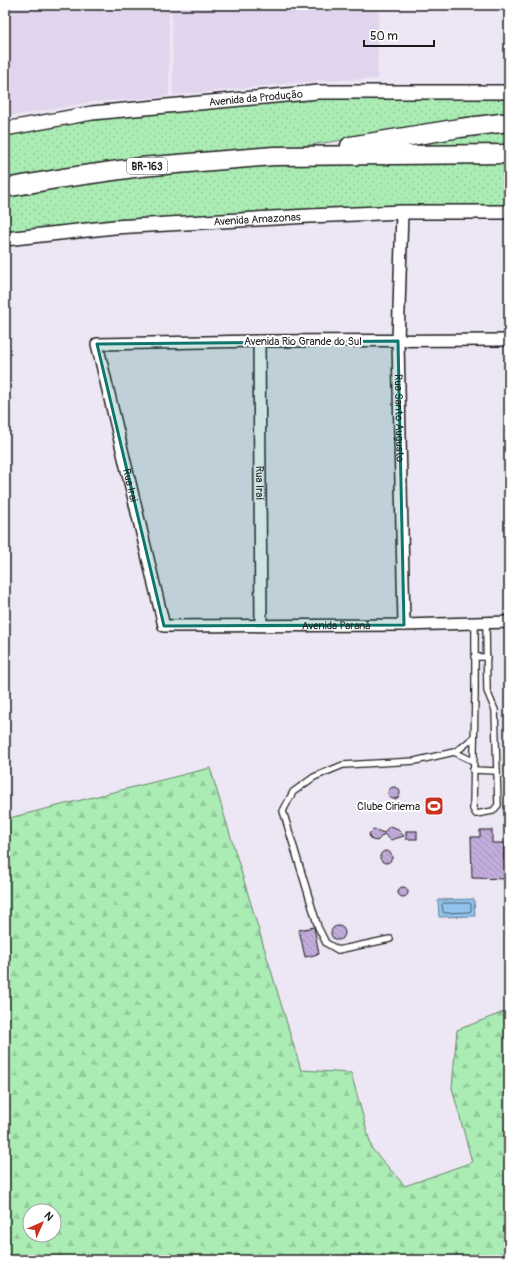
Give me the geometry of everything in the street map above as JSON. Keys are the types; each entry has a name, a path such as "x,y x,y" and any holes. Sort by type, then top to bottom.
{"highway":[{"name":"BR-163","path":"291,155 460,128 509,122"},
{"name":"BR-163","path":"5,188 140,166 291,155 509,154"}],"street":[{"name":"Avenida da Produção","path":"5,129 92,113 318,92 509,92"},
{"name":"Avenida Amazonas","path":"5,239 114,227 402,212 509,212"},
{"name":"Rua Santo Augusto","path":"402,212 398,341 404,625"},
{"name":"Avenida Rio Grande do Sul","path":"97,344 259,341 509,340"},
{"name":"Rua Iraí","path":"259,341 261,626"},
{"name":"Rua Irai","path":"97,344 164,626"},
{"name":"Avenida Paraná","path":"164,626 404,625 509,622"}],"lane":[{"path":"481,623 487,657 487,691 495,710 497,808 493,811 476,814 472,809 475,693 474,657 481,623"},
{"path":"474,657 487,657"},
{"path":"390,939 338,950 326,943 318,927 283,811 293,792 314,777 343,765 415,761 454,752 474,737"},
{"path":"454,752 473,761"},
{"path":"473,770 497,771"}],"highlighted area":[{"path":"398,341 404,625 164,626 97,344"}],"shaded area":[{"path":"5,5 169,5 169,96 91,102 5,117"},
{"path":"172,5 379,5 377,79 323,80 173,95"}],"green space":[{"path":"509,96 509,118 474,120 310,145 120,164 5,182 5,135 93,116 318,98"},
{"path":"509,129 509,148 371,149"},
{"path":"509,159 509,206 403,206 310,209 81,224 5,234 5,194 64,183 274,161"},
{"path":"210,768 301,1070 351,1073 372,1149 405,1186 472,1162 452,1088 457,1030 509,1010 509,1260 5,1260 5,819"}],"water":[{"path":"474,899 475,916 439,917 438,900"}],"building":[{"path":"392,787 396,787 400,793 396,799 392,799 388,795 388,791"},
{"path":"390,826 396,828 404,836 391,840 384,834 377,841 370,838 369,834 373,830 384,833"},
{"path":"480,830 492,830 492,843 504,843 504,860 509,860 509,879 472,878 471,837 480,837"},
{"path":"406,831 417,831 417,839 406,839"},
{"path":"386,851 390,853 392,857 390,861 386,863 382,861 380,857 382,853"},
{"path":"401,887 405,887 407,888 407,896 401,897 398,894 398,890"},
{"path":"335,926 341,926 345,930 345,936 341,940 335,940 331,936 331,930"},
{"path":"314,927 319,954 305,957 299,930"}],"place":[{"name":"Clube Ciriema","path":"434,806"}]}
